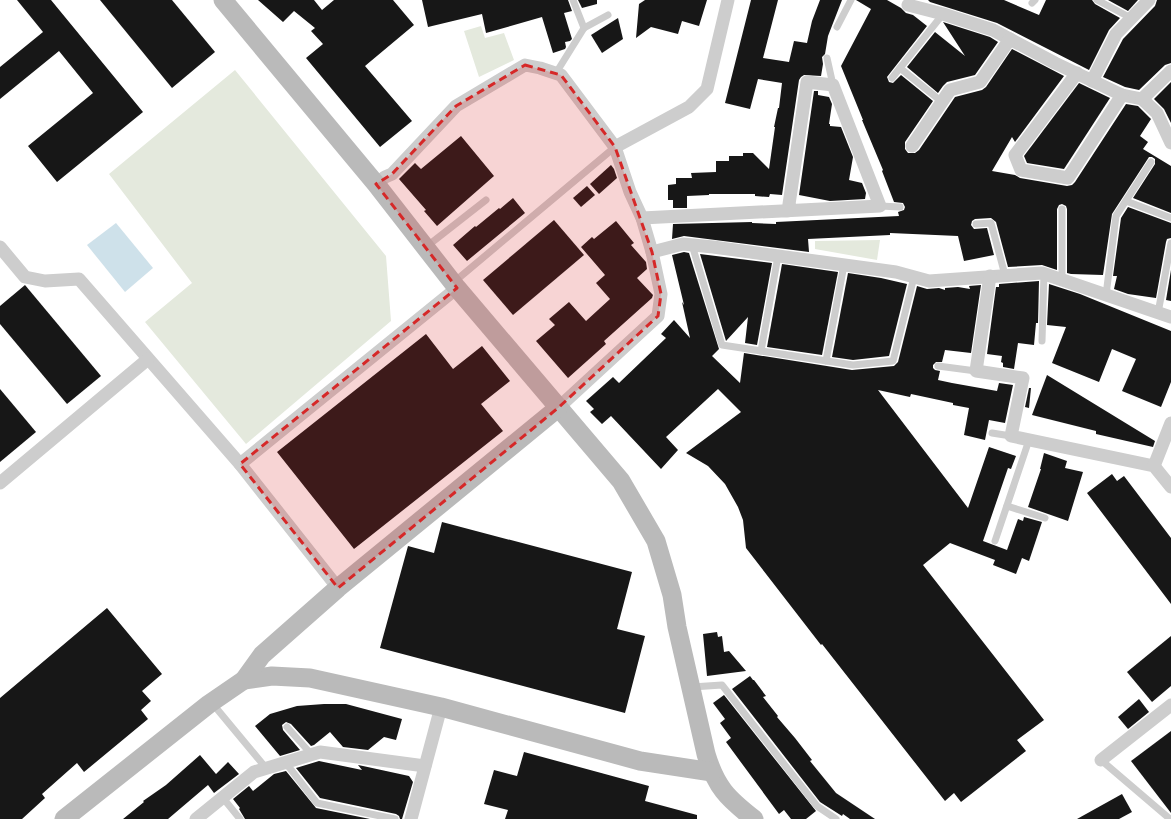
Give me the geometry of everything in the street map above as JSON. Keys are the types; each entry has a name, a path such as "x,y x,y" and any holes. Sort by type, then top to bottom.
{"street":[{"path":"222,0 376,184 455,286 621,480 656,541 672,595 677,627 692,687 706,754 712,772 721,789 737,806 754,819"},
{"path":"614,147 688,107 707,89 728,0"},
{"path":"1092,81 1116,34 1150,0"},
{"path":"907,2 993,30 1122,95 1142,99 1157,113 1171,143"},
{"path":"912,146 950,90 980,82 1010,38"},
{"path":"64,819 212,703 244,680 262,655 338,588 558,408 658,316 661,294 652,252 642,218 630,192 614,147 561,75 525,65 456,106 392,174 376,184"},
{"path":"1142,99 1171,71"},
{"path":"1077,73 1015,155 1021,170 1068,178 1122,95"},
{"path":"642,218 788,211 880,206 832,85 807,82 788,211"},
{"path":"652,252 683,244 896,272 929,281 1044,273 1171,317"},
{"path":"0,247 25,277 45,281 79,279 240,464 338,588"},
{"path":"990,276 976,371 1023,378 1011,436 1154,466 1171,487"},
{"path":"240,464 455,286"},
{"path":"0,483 148,359"},
{"path":"1154,466 1171,423"},
{"path":"244,680 272,676 310,678 441,707 640,761 712,772"},
{"path":"1101,760 1171,705"},
{"path":"410,819 441,707"},
{"path":"196,819 254,772 320,752 425,766"}],"lane":[{"path":"573,0 584,28"},
{"path":"837,27 851,0"},
{"path":"1097,0 1131,18"},
{"path":"892,78 943,14"},
{"path":"556,73 584,28 608,16"},
{"path":"827,58 832,85"},
{"path":"900,68 942,102"},
{"path":"455,286 614,147"},
{"path":"1106,294 1116,216 1151,162"},
{"path":"426,248 486,200"},
{"path":"1126,201 1171,218"},
{"path":"880,206 900,207"},
{"path":"1062,210 1062,279"},
{"path":"976,224 991,223 1005,275"},
{"path":"1158,312 1171,243"},
{"path":"692,245 722,345 853,365 893,361 914,277"},
{"path":"761,351 778,256"},
{"path":"826,361 844,265"},
{"path":"1042,341 1044,273"},
{"path":"938,366 976,371"},
{"path":"992,433 1011,436"},
{"path":"995,541 1029,440"},
{"path":"1007,506 1045,518"},
{"path":"692,687 722,685 817,806 836,819"},
{"path":"212,703 266,768"},
{"path":"287,727 312,755"},
{"path":"1101,760 1170,819"},
{"path":"285,762 317,803 395,819"},
{"path":"223,798 240,819"}],"highlighted area":[{"path":"525,65 561,75 615,147 652,252 661,294 658,316 558,408 338,588 240,464 457,288 376,184 392,174 456,106"}],"shaded area":[{"path":"481,26 485,38 504,33 514,60 479,77 464,31"},
{"path":"235,70 386,256 391,321 246,444 145,322 192,283 109,174"},
{"path":"116,223 153,268 125,292 87,245"},
{"path":"880,240 877,260 815,249 815,241"}],"building":[{"path":"17,0 51,0 143,112 57,182 28,146 93,93 59,51 0,99 0,67 43,32"},
{"path":"100,0 172,0 215,52 172,88"},
{"path":"258,0 314,0 322,10 334,0 393,0 414,25 365,66 412,121 380,147 306,58 323,44 311,31 315,28 294,11 283,22"},
{"path":"422,0 568,0 572,11 564,13 572,39 565,42 565,49 553,53 542,17 486,33 482,14 428,27"},
{"path":"578,0 597,0 597,4 582,8"},
{"path":"645,0 707,0 699,26 682,21 678,34 651,27 636,38 639,4"},
{"path":"751,0 778,0 763,58 789,62 794,41 807,43 812,21 820,0 842,0 828,36 825,54 822,57 823,64 821,76 804,75 799,80 782,195 770,194 769,197 755,196 755,194 709,194 687,196 687,208 673,208 673,200 668,200 668,185 676,184 676,178 692,178 691,173 716,172 716,161 729,161 729,156 743,156 743,153 753,153 769,169 774,127 779,108 782,83 758,79 750,109 725,103"},
{"path":"856,0 887,0 901,8 906,13 913,15 927,26 887,77 889,82 893,83 901,75 933,101 905,142 905,149 908,153 915,153 919,150 955,97 982,90 986,87 1012,49 1064,76 1015,142 1012,137 992,171 1015,175 1020,178 1067,186 1072,185 1126,104 1138,106 1151,119 1140,136 1148,142 1143,149 1171,166 1171,213 1133,198 1155,164 1155,159 1149,157 1112,214 1103,275 1067,273 1067,209 1066,206 1062,204 1059,205 1057,209 1057,270 1042,265 1008,267 996,222 991,218 975,219 972,221 971,225 974,229 987,228 994,255 964,261 958,236 890,233 890,235 808,239 809,252 684,236 672,239 673,224 752,222 776,224 776,222 899,216 898,212 904,210 905,207 903,203 894,202 882,171 883,170 841,66 871,9"},
{"path":"928,0 1004,0 1039,15 1046,0 1092,0 1095,4 1120,18 1109,30 1089,70 997,23 930,2"},
{"path":"1108,0 1138,0 1128,11"},
{"path":"1157,0 1171,0 1171,63 1165,65 1139,90 1125,87 1103,77 1123,39 1155,6"},
{"path":"618,18 623,39 602,53 591,35"},
{"path":"943,22 990,37 998,42 975,75 947,82 938,93 907,67 935,32 965,56"},
{"path":"1171,82 1171,123 1164,109 1154,99"},
{"path":"1079,83 1110,98 1064,169 1027,163 1024,156"},
{"path":"814,91 818,91 818,95 829,97 832,104 829,124 830,126 841,127 853,157 849,180 862,183 866,193 865,199 830,201 799,195"},
{"path":"461,136 494,176 437,226 424,211 426,210 399,179 415,163 421,169"},
{"path":"611,165 617,178 599,194 590,184"},
{"path":"587,186 595,195 581,207 573,198"},
{"path":"513,198 525,213 467,261 453,245 475,226 476,227"},
{"path":"1128,207 1171,223 1171,238 1167,239 1166,242 1156,298 1128,294 1114,289 1117,276 1113,276 1121,218"},
{"path":"554,220 584,255 513,315 483,280"},
{"path":"616,221 634,243 631,245 646,262 647,269 637,278 653,295 652,298 604,341 606,344 568,378 536,341 555,325 549,319 569,302 586,321 610,299 596,283 605,275 581,247 592,237 594,239"},
{"path":"684,252 689,253 719,349 712,356 740,383 744,353 852,370 894,366 898,362 917,286 927,289 939,288 945,290 945,288 958,287 970,289 969,286 981,285 971,353 945,350 942,362 936,362 933,365 933,368 940,371 938,380 952,383 997,391 999,383 1013,385 1005,423 989,420 985,440 964,435 969,408 911,394 910,397 878,390 968,508 989,447 1016,456 1011,469 1008,468 983,541 1007,550 1018,519 1023,521 1024,517 1042,522 1029,561 1022,558 1016,574 993,565 995,560 950,543 923,565 1044,720 1017,740 1026,751 961,802 954,793 945,801 822,644 821,645 746,548 743,520 738,507 725,484 708,466 686,453 741,412 718,389 666,437 678,450 661,469 611,416 602,424 590,412 594,409 586,401 613,377 619,383 666,338 661,334 674,320 690,338 672,255"},
{"path":"700,254 772,263 757,345 745,343 748,317 726,341"},
{"path":"782,264 838,272 822,355 767,347"},
{"path":"1171,270 1171,301 1166,300"},
{"path":"848,273 907,284 889,356 853,360 832,357"},
{"path":"1039,281 1038,323 1036,323 1034,345 1018,343 1014,369 1003,367 1003,363 1001,362 1002,356 987,354 996,287 999,287 999,284"},
{"path":"1049,284 1080,294 1171,331 1171,382 1161,407 1122,391 1136,359 1112,349 1099,382 1052,363 1066,327 1047,325"},
{"path":"25,285 101,376 67,404 0,324 0,306"},
{"path":"426,334 453,369 482,346 510,381 481,404 503,431 354,549 277,452"},
{"path":"1047,375 1155,441 1153,447 1096,434 1096,431 1032,415"},
{"path":"1029,388 1031,388 1029,408 1025,407"},
{"path":"0,389 36,432 0,462"},
{"path":"1044,453 1067,461 1065,468 1083,472 1068,521 1028,507 1041,469"},
{"path":"1112,474 1117,481 1124,476 1171,538 1171,604 1087,493"},
{"path":"442,522 632,572 617,629 645,636 625,713 380,648 408,546 434,553"},
{"path":"107,608 162,674 142,691 151,701 141,710 148,719 84,772 77,763 42,794 45,798 22,819 0,819 0,698"},
{"path":"717,632 718,637 722,636 724,652 729,651 746,671 707,676 703,634"},
{"path":"1171,636 1171,686 1152,702 1127,672"},
{"path":"750,676 766,696 763,697 778,716 777,717 795,738 812,760 810,761 836,793 875,819 850,819 843,814 842,816 820,802 732,689"},
{"path":"724,695 816,811 806,819 791,819 784,810 779,814 726,742 731,738 720,723 725,719 713,703"},
{"path":"1139,699 1149,712 1128,729 1118,717"},
{"path":"346,704 402,719 396,740 384,737 368,750 343,747 330,732 311,746 291,724 286,722 282,725 283,730 300,750 280,756 255,726 270,714 297,706"},
{"path":"1171,731 1171,813 1131,761"},
{"path":"524,752 649,786 645,801 697,815 697,819 505,819 508,810 484,804 494,770 517,776"},
{"path":"200,755 216,774 228,762 239,774 214,793 208,785 168,819 123,819 144,802 143,801 166,785"},
{"path":"319,761 362,770 358,765 409,776 413,782 402,819 400,819 396,814 320,798 296,768"},
{"path":"286,771 316,808 370,819 245,819 239,809 240,808 233,799 249,786 253,791 274,774"},
{"path":"1122,794 1132,812 1119,819 1077,819"}]}
